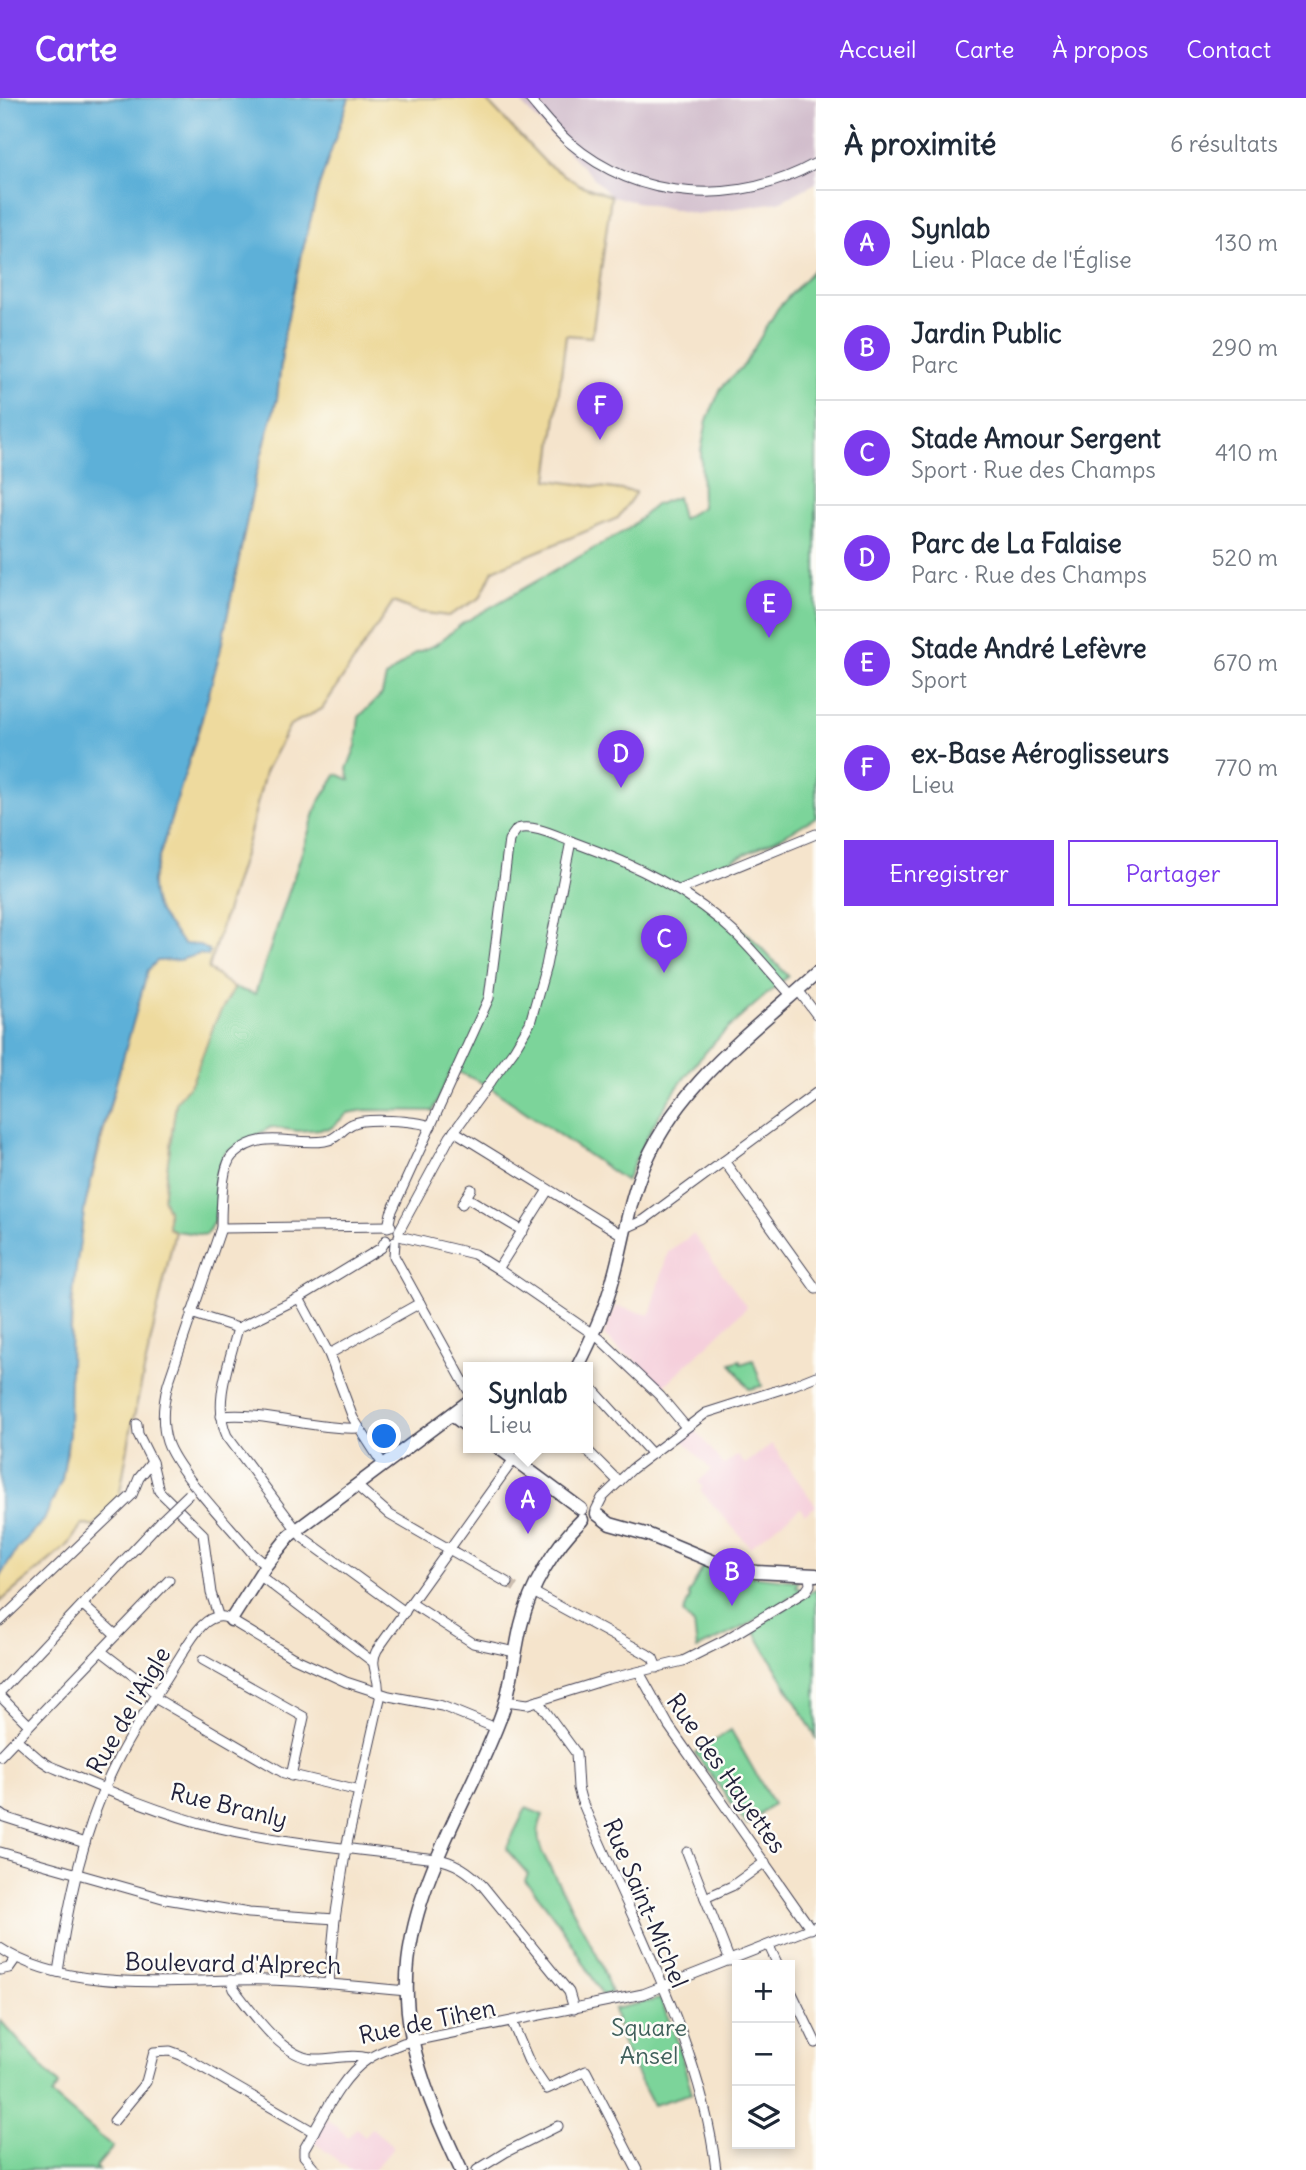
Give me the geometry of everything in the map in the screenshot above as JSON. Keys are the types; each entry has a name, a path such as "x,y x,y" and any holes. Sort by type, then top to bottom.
{"street":[{"path":"529,98 568,141 610,171 657,188 683,192 719,192 763,185 793,175 816,163"},
{"path":"387,1227 489,998 509,840 514,831 530,828 571,841 637,867 678,890 739,937 816,1014"},
{"path":"678,890 816,834"},
{"path":"191,1313 238,1328 299,1298 382,1248 395,1237 454,1131 514,1050 534,1012 571,841"},
{"path":"580,1362 610,1291 642,1171 678,1105 703,1076 816,974"},
{"path":"625,1232 816,1093"},
{"path":"329,1982 346,1848 380,1694 373,1662 263,1570 170,1450 163,1417 168,1384 221,1228 221,1203 229,1160 261,1140 327,1141 360,1121 415,1122 431,1126"},
{"path":"454,1131 548,1190 625,1232"},
{"path":"724,1161 816,1289"},
{"path":"498,1269 548,1190"},
{"path":"466,1197 523,1230"},
{"path":"221,1228 394,1226 394,1256 463,1381"},
{"path":"395,1237 474,1254 498,1269 593,1334 660,1396 686,1427"},
{"path":"299,1298 329,1354 359,1428 384,1466"},
{"path":"329,1354 420,1303"},
{"path":"238,1328 222,1399 221,1416 227,1436 296,1531 326,1555 408,1607 473,1643 515,1653"},
{"path":"505,1453 592,1522 602,1498 652,1454 712,1409 815,1378"},
{"path":"593,1390 652,1454"},
{"path":"231,1620 263,1570 296,1531 463,1406"},
{"path":"221,1416 240,1415 337,1428 359,1428"},
{"path":"452,1415 463,1423"},
{"path":"137,1424 139,1440 152,1462 159,1491 203,1535 211,1595 218,1615 303,1662 346,1682 380,1694 442,1706 496,1728"},
{"path":"373,1662 377,1650 519,1453"},
{"path":"590,1453 619,1482"},
{"path":"0,1621 132,1495 139,1478 152,1462"},
{"path":"29,1724 0,1694 197,1486"},
{"path":"357,1486 384,1511 508,1583"},
{"path":"505,1701 522,1704 538,1701 697,1655 808,1590 810,1585 813,1575 756,1572 724,1566 649,1535 607,1522 597,1512"},
{"path":"461,2170 428,2098 412,2042 406,1991 415,1917 437,1859 496,1728 505,1701 528,1593 582,1515"},
{"path":"0,1755 169,1580"},
{"path":"528,1593 580,1617 647,1654 653,1658 657,1668"},
{"path":"83,1605 116,1635"},
{"name":"Rue de l'Aigle","path":"58,1972 75,1875 105,1788 120,1755 194,1636 210,1619 218,1615"},
{"path":"100,1651 156,1696 291,1776 359,1791"},
{"path":"203,1660 304,1717 291,1776"},
{"name":"Rue des Hayettes","path":"639,1672 669,1726 814,1928"},
{"name":"Rue Saint-Michel","path":"538,1701 576,1753 579,1795 662,1987 707,2112 716,2170"},
{"name":"Rue Branly","path":"16,1739 45,1763 167,1812 213,1826 274,1838 437,1859 455,1864 479,1882 569,1992 574,2009"},
{"path":"0,1814 85,1843"},
{"path":"0,1852 148,1895 224,1910 335,1919"},
{"path":"687,1852 730,1961"},
{"path":"705,1898 732,1886 765,1862"},
{"name":"Rue de Tihen","path":"231,1980 234,1989 272,2036 282,2044 309,2058 368,2058 412,2042 636,1996 814,1928"},
{"path":"769,1946 776,1960"},
{"name":"Boulevard d'Alprech","path":"0,1948 16,1958 58,1972 133,1981 329,1982 406,1991"},
{"path":"0,1970 9,1968 16,1958"},
{"path":"795,1999 816,2043"},
{"path":"512,2022 530,2064 547,2089 586,2071 637,2170"},
{"path":"114,2122 146,2081 155,2053 166,2051 181,2055 314,2132"},
{"path":"316,2170 303,2154 338,2092 368,2058"},
{"path":"477,2170 558,2126"}],"shaded area":[{"path":"516,98 816,98 816,183 779,202 697,214 612,197"},
{"path":"693,1234 747,1307 661,1389 638,1369 638,1363 632,1357 623,1354 604,1335 616,1306 650,1315 668,1252"},
{"path":"694,1428 724,1465 738,1455 745,1464 772,1444 816,1506 805,1514 800,1508 750,1547 700,1490 703,1487 698,1482 711,1470 679,1439"},
{"path":"327,2119 348,2137 356,2128 365,2136 372,2128 394,2147 374,2170 350,2170 314,2142"}],"green space":[{"path":"816,267 816,817 781,837 683,883 750,936 788,976 721,1036 686,1076 653,1127 626,1181 485,1084 452,1069 433,1111 365,1110 348,1113 331,1128 298,1131 271,1127 224,1153 215,1219 206,1235 168,1228 168,1211 163,1198 176,1101 192,1082 216,1020 234,988 255,994 318,804 337,774 350,780 347,769 356,746 359,717 382,694 386,677 415,653 435,645 463,623 628,529 655,505 677,497 682,519 702,507 701,451 707,420 721,388 744,365 778,308"},
{"path":"740,1360 741,1364 753,1360 762,1386 749,1389 731,1363"},
{"path":"704,1565 741,1575 798,1581 796,1586 802,1590 746,1626 697,1649 694,1625 683,1613 690,1597 688,1595"},
{"path":"816,1589 816,1737 753,1629"},
{"path":"731,1730 773,1804 747,1825 695,1753"},
{"path":"526,1808 543,1815 538,1833 542,1852 601,1963 611,1993 602,1995 566,1935 525,1880 528,1874 506,1849"},
{"name":"Square Ansel","path":"660,1999 676,2037 692,2093 653,2105 624,2049 614,2009"},
{"path":"0,2020 59,2085 52,2095 113,2147 96,2167 99,2170 0,2170"}],"sand":[{"path":"349,98 484,98 547,164 580,185 611,196 592,337 566,335 548,480 636,492 618,518 493,570 480,598 448,616 418,612 393,602 322,709 290,725 265,772 247,845 208,969 234,988 216,1020 192,1082 176,1102 163,1198 168,1211 168,1228 175,1231 131,1430 119,1498 94,1527 82,1524 69,1544 0,1602 0,1576 18,1548 44,1520 67,1453 69,1360 76,1260 85,1206 121,1063 152,880 220,652 256,475 277,399 284,335 300,261 319,186"}],"water":[{"path":"0,98 349,98 319,186 300,261 284,335 277,399 256,475 220,652 152,880 157,908 183,944 199,945 210,951 208,956 200,954 179,960 157,961 148,970 101,1136 85,1206 71,1304 69,1435 62,1480 44,1520 18,1548 0,1576"}],"tunnel":[{"path":"508,1583 519,1590"}],"place":[{"name":"ex-Base Aéroglisseurs","path":"600,440"},
{"name":"Stade André Lefèvre","path":"769,638"},
{"name":"Parc de La Falaise","path":"621,788"},
{"name":"Stade Amour Sergent","path":"664,973"},
{"name":"Synlab","path":"528,1534"},
{"name":"Jardin Public","path":"732,1606"}]}
